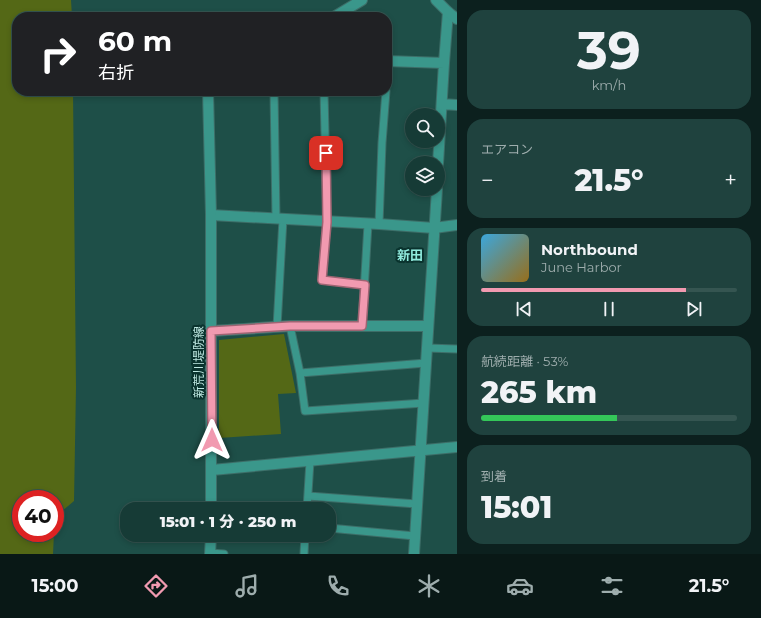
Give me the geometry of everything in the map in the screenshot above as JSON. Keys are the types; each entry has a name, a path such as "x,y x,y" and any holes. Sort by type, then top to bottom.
{"street":[{"path":"342,12 362,0"},
{"path":"436,0 457,19"},
{"path":"439,156 448,12 446,0"},
{"path":"392,61 444,63"},
{"name":"新荒川堤防線","path":"208,96 211,215 211,502"},
{"path":"442,104 457,105"},
{"path":"414,554 436,196"},
{"path":"211,215 434,228 457,225"},
{"path":"211,331 290,326 428,326"},
{"path":"212,470 457,447"},
{"path":"210,554 211,542"}],"lane":[{"path":"274,96 279,219 278,327"},
{"path":"324,96 327,222 322,280 365,285"},
{"path":"379,224 386,96"},
{"path":"362,326 368,224"},
{"path":"290,326 300,373 305,411 424,403"},
{"path":"427,348 457,349"},
{"path":"300,373 426,363"},
{"path":"308,502 310,461"},
{"path":"308,496 417,504"},
{"path":"336,529 415,536"},
{"path":"304,554 305,542"},
{"path":"210,554 224,554"}],"green space":[{"path":"0,0 71,0 72,12 12,12 12,96 73,96 76,387 74,501 64,509 64,490 12,490 12,542 54,542 53,554 0,554"},
{"path":"284,334 296,393 278,394 281,434 219,438 219,340"}],"district":[{"name":"新田","path":"410,255"}],"route":[{"path":"212,440 211,331 290,326 362,326 365,285 322,280 327,222 326,153"}]}
